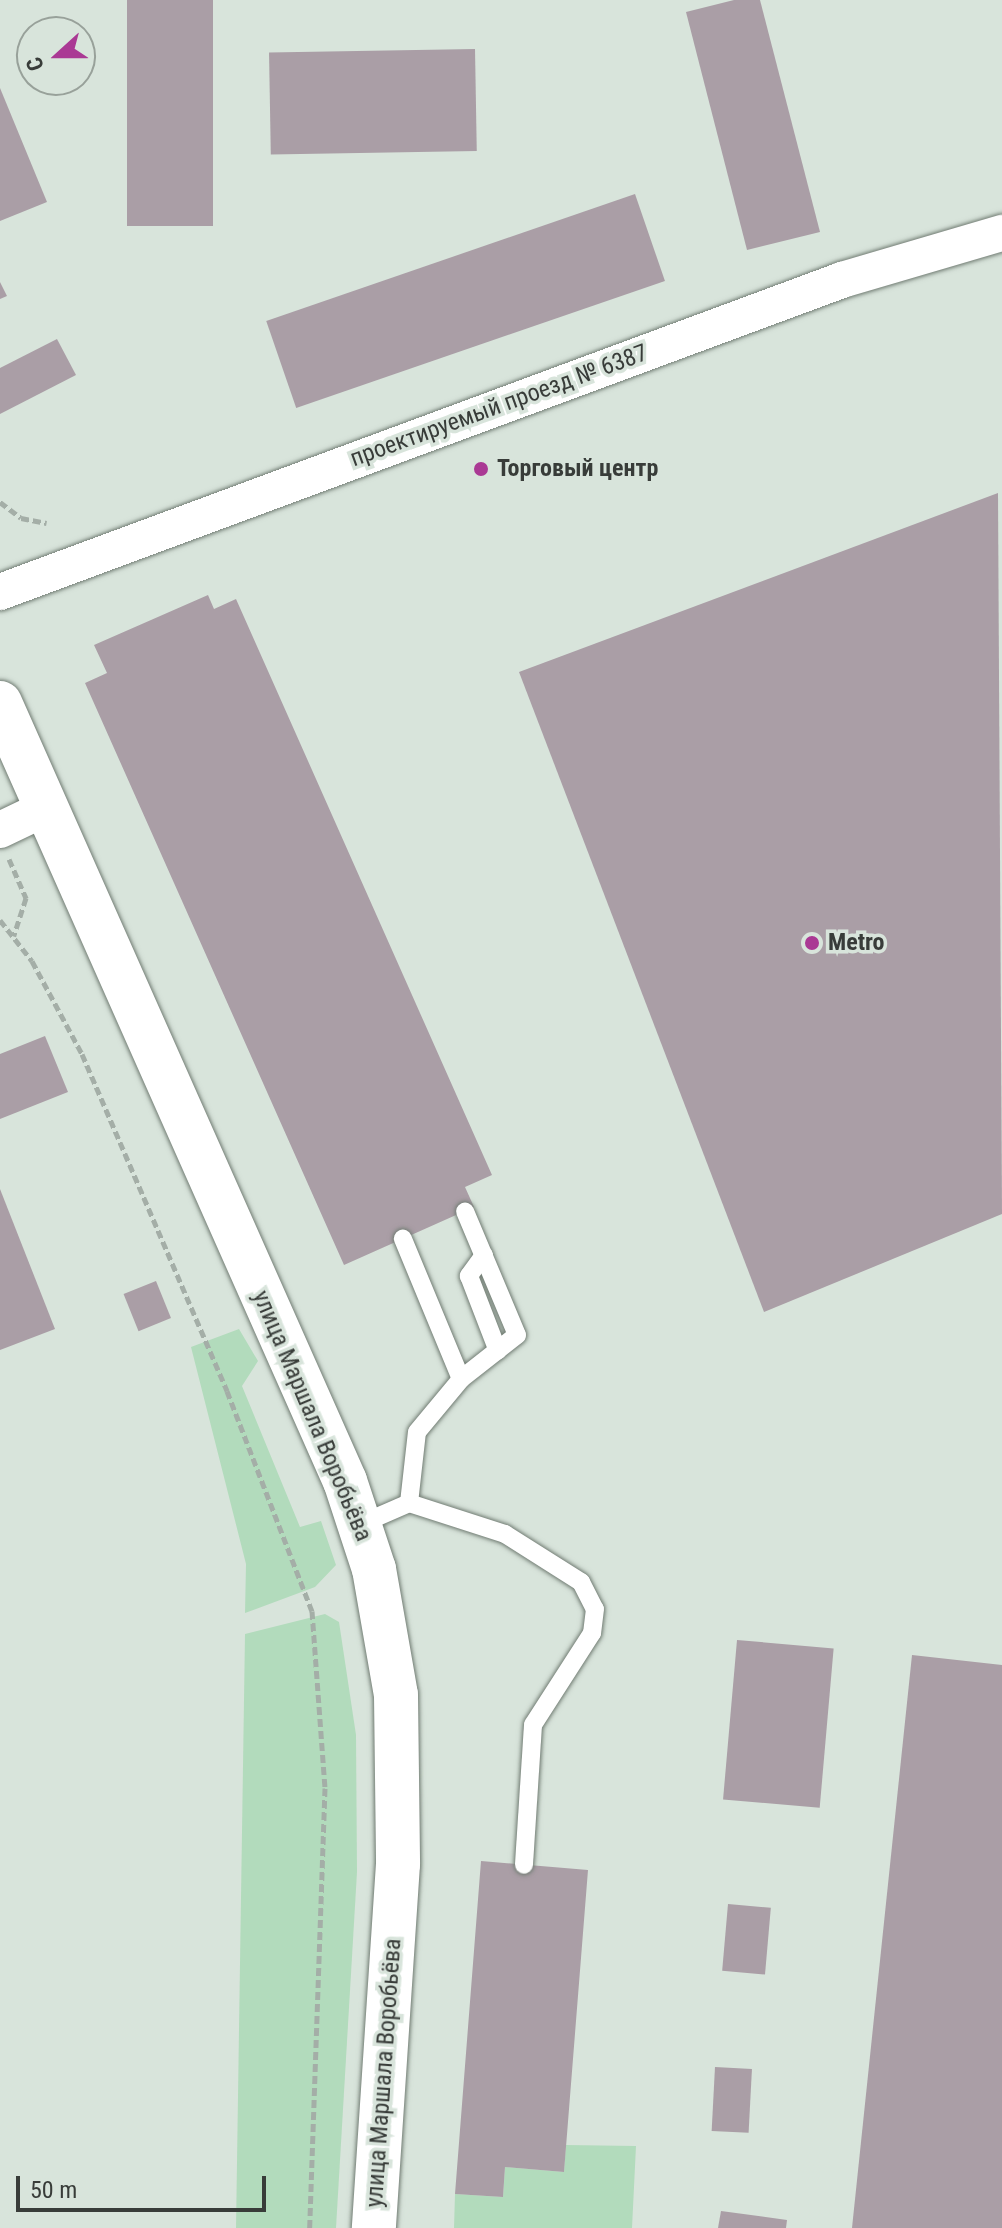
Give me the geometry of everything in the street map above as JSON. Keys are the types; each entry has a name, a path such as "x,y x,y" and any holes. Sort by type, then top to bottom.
{"street":[{"name":"проектируемый проезд № 6387","path":"0,592 842,280 1002,233"},
{"name":"улица Маршала Воробьёва","path":"1,706 361,1524 396,1695 398,1864 374,2228"},
{"path":"3,842 46,808"}],"lane":[{"path":"409,1503 417,1432 461,1379 498,1351 469,1276 484,1255 465,1211"},
{"path":"403,1239 461,1379"},
{"path":"361,1524 409,1503 505,1534 581,1582 595,1609 592,1633 533,1725 524,1865"}],"path":[{"path":"0,502 21,518 47,523"},
{"path":"3,842 26,898 14,937"},
{"path":"0,920 14,937 82,1054 227,1391 312,1611 325,1788 310,2228"}],"green space":[{"path":"239,1329 258,1361 242,1386 300,1527 321,1521 336,1565 315,1587 245,1613 246,1564 191,1347"},
{"path":"325,1614 339,1622 356,1735 357,1872 336,2228 236,2228 245,1634"},
{"path":"566,2145 636,2146 632,2228 454,2228 455,2194 503,2197 505,2167 564,2172"}],"building":[{"path":"127,0 213,0 213,226 127,226"},
{"path":"734,0 760,0 820,232 747,250 686,12"},
{"path":"475,49 477,151 271,155 269,53"},
{"path":"0,88 47,202 0,221"},
{"path":"635,194 665,281 296,408 266,321"},
{"path":"0,282 7,296 0,299"},
{"path":"57,339 76,375 0,414 0,368"},
{"name":"Metro","path":"998,493 1002,1214 764,1312 519,672"},
{"path":"208,595 214,609 236,599 492,1175 465,1187 474,1207 344,1265 85,683 107,673 94,645"},
{"path":"45,1036 68,1092 0,1119 0,1054"},
{"path":"0,1189 55,1329 0,1350"},
{"path":"156,1281 171,1318 139,1331 124,1294"},
{"path":"737,1640 834,1648 820,1808 723,1799"},
{"path":"912,1655 1002,1665 1002,2228 852,2228"},
{"path":"481,1861 588,1870 564,2172 505,2167 503,2197 455,2194"},
{"path":"728,1904 771,1908 765,1974 722,1971"},
{"path":"715,2067 752,2069 749,2133 712,2131"},
{"path":"721,2211 787,2220 786,2228 718,2228"}],"place":[{"name":"Торговый центр","path":"481,469"},
{"name":"Metro","path":"812,943"}]}
